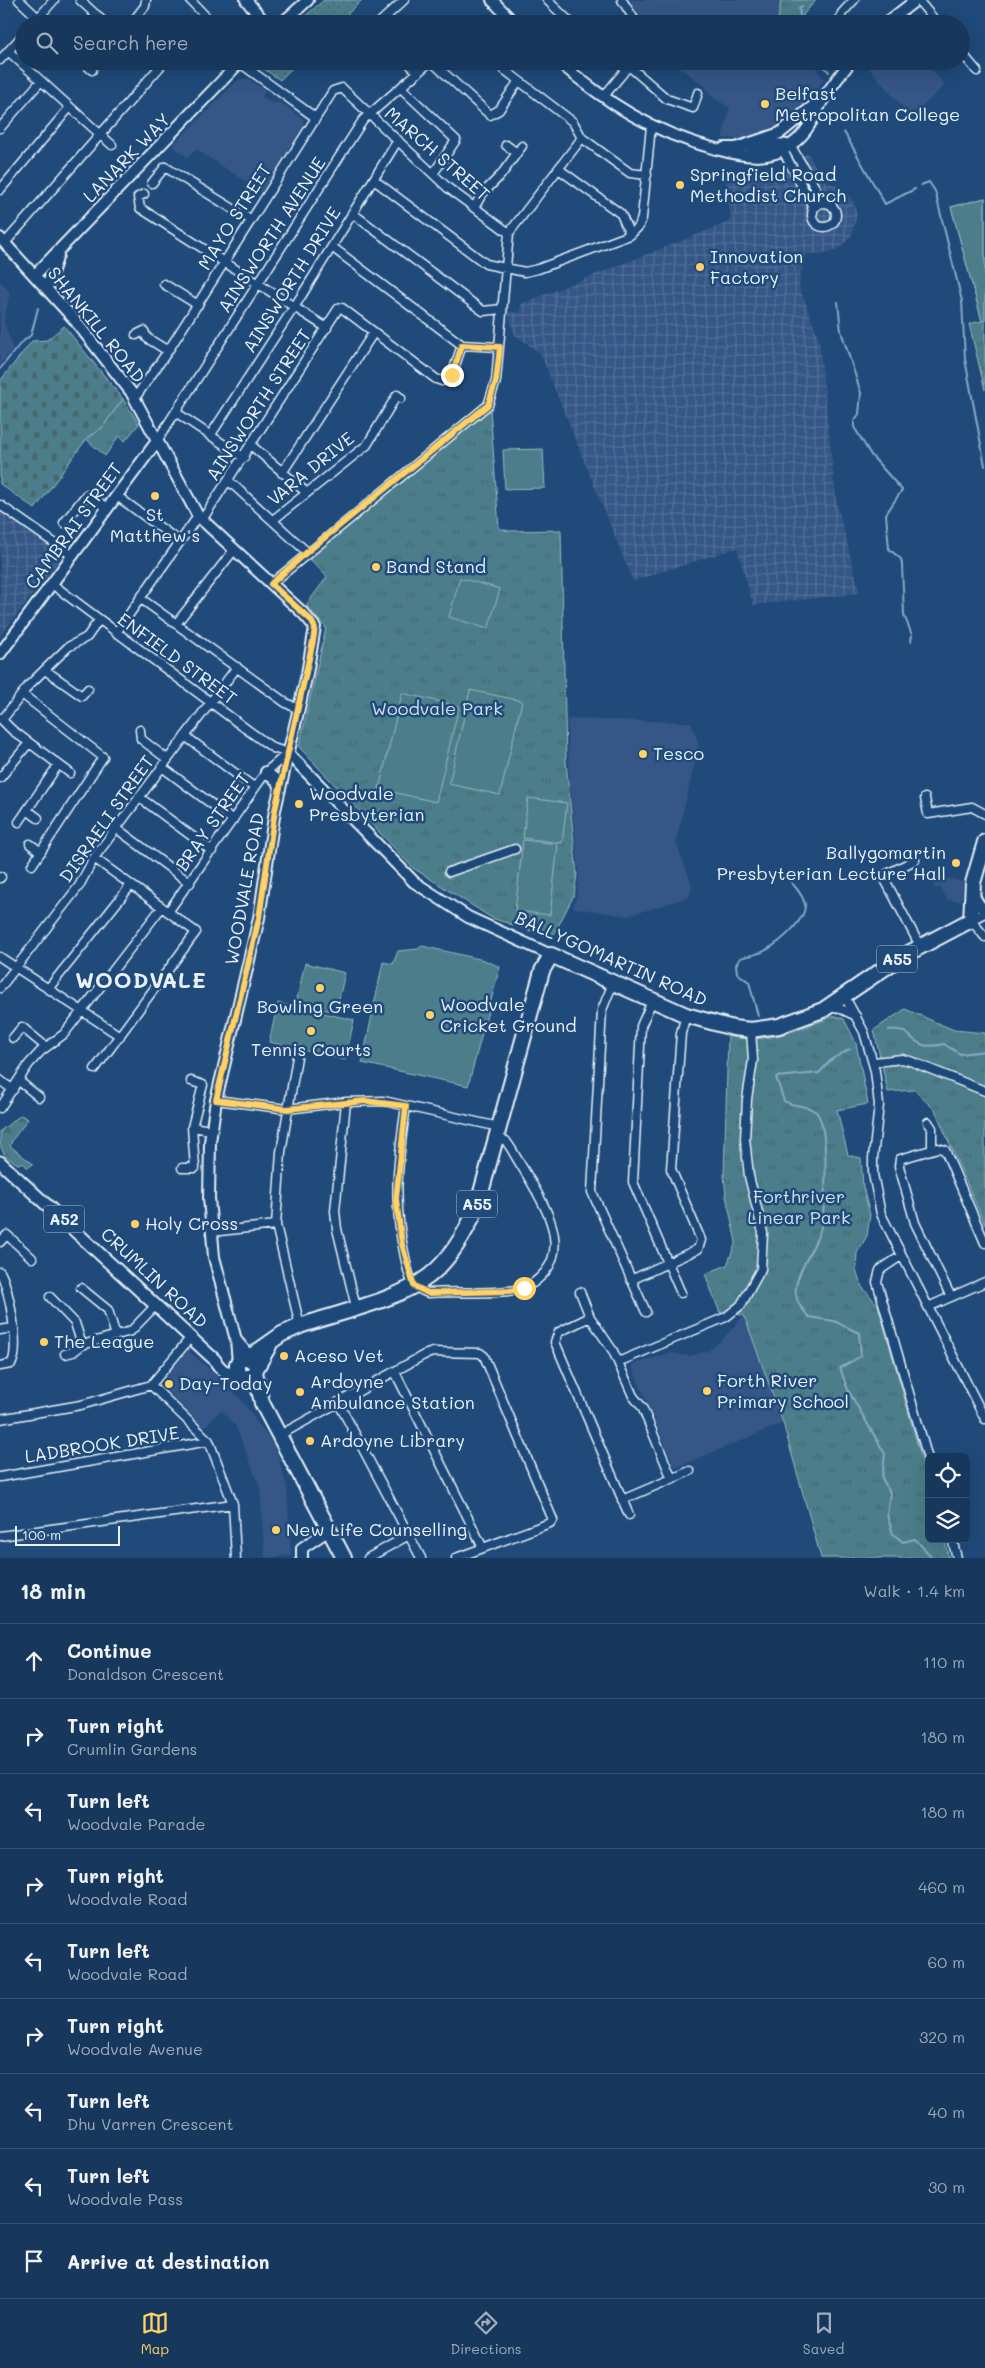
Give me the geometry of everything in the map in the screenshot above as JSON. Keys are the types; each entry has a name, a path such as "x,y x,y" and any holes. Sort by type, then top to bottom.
{"highway":[{"path":"971,920 972,892 985,842"},
{"name":"BALLYGOMARTIN ROAD","path":"551,955 686,1015 733,1028 751,1030 779,1026 828,1007 920,946 971,920"},
{"name":"A55","path":"242,1364 282,1334 414,1286 431,1275 445,1260 470,1223 477,1207 542,971 551,955"},
{"name":"A55","path":"256,1371 271,1343"},
{"path":"262,1403 257,1399 242,1364 256,1364 262,1403 344,1558"}],"main road":[{"path":"246,0 258,15"},
{"path":"291,15 308,0"},
{"path":"492,0 506,15"},
{"path":"897,15 917,0"},
{"name":"LANARK WAY","path":"35,276 233,70"},
{"path":"570,70 604,96 651,126 668,134 710,148 752,156 770,155 782,143 786,130 824,97"},
{"path":"710,148 736,148 782,143 803,135 824,97 844,70"},
{"name":"SHANKILL ROAD","path":"2,241 47,288 135,398 157,441"},
{"path":"47,288 59,252"},
{"name":"CAMBRAI STREET","path":"0,654 157,441"},
{"name":"WOODVALE ROAD","path":"157,441 200,518 311,620 315,628 280,788 259,918 216,1100 211,1130 208,1173 211,1232 216,1272 242,1364"},
{"name":"BALLYGOMARTIN ROAD","path":"288,753 414,882 468,917 551,955"},
{"path":"266,772 276,780 280,788"},
{"path":"972,892 980,906 985,909"},
{"name":"CRUMLIN ROAD","path":"0,1162 215,1360 242,1364"},
{"path":"302,1558 302,1548 329,1530"}],"street":[{"path":"19,0 30,15"},
{"path":"40,15 54,0"},
{"path":"80,0 96,15"},
{"path":"190,0 204,15"},
{"path":"388,15 404,0"},
{"path":"547,0 563,15"},
{"path":"622,0 630,15"},
{"path":"841,15 854,0"},
{"path":"917,0 930,15"},
{"path":"137,15 146,3"},
{"path":"0,60 15,44"},
{"path":"8,51 15,57"},
{"path":"970,63 977,71"},
{"path":"29,70 112,145"},
{"path":"2,241 157,70"},
{"path":"252,70 316,118"},
{"path":"415,70 418,73"},
{"name":"AINSWORTH AVENUE","path":"157,441 177,413 363,120 421,70"},
{"path":"441,70 490,114 499,110 518,82"},
{"path":"504,70 573,122 582,138 630,173 647,176"},
{"path":"604,96 626,70"},
{"path":"637,70 667,99 673,102 693,108 698,93"},
{"path":"0,128 41,81"},
{"name":"MAYO STREET","path":"135,398 198,305 333,91 342,88 369,114"},
{"path":"401,88 456,140 433,174"},
{"path":"0,190 70,107"},
{"name":"MARCH STREET","path":"369,114 433,174 474,208 509,233"},
{"path":"374,180 486,264 524,272 538,269 630,235 639,226 642,218 651,126"},
{"path":"271,584 307,552 488,405 496,381 509,233 560,170 582,138"},
{"name":"AINSWORTH DRIVE","path":"210,436 294,307 398,140"},
{"path":"782,143 824,203 832,206 836,212 835,220 830,225 819,226 814,220 811,203 782,143"},
{"path":"474,208 482,194 501,175 520,149 506,145"},
{"path":"152,183 154,173 165,168 251,220"},
{"path":"560,170 621,214 630,235"},
{"path":"138,195 140,208 327,328"},
{"path":"812,212 817,206 824,203"},
{"path":"352,213 483,311 502,309"},
{"path":"332,247 462,345 500,347"},
{"path":"164,284 198,305"},
{"name":"AINSWORTH STREET","path":"116,633 180,542 229,481 338,309 342,308 374,332"},
{"path":"136,335 144,331 147,338 168,351"},
{"path":"282,472 374,332 442,381 452,375 462,345"},
{"name":"VARA DRIVE","path":"273,520 367,445 397,395 401,398"},
{"path":"177,413 244,458"},
{"path":"252,446 307,493"},
{"path":"229,481 307,552"},
{"path":"64,523 86,494 108,508"},
{"path":"117,496 180,542"},
{"path":"0,505 72,556"},
{"path":"176,624 234,550"},
{"name":"ENFIELD STREET","path":"52,584 273,748 288,753"},
{"path":"140,598 286,703 298,709"},
{"path":"70,773 29,743 1,719 45,670 68,647 86,637 99,620"},
{"name":"DISRAELI STREET","path":"0,988 82,883 94,858 237,668"},
{"path":"45,670 82,696 88,689"},
{"path":"22,694 103,757 32,865"},
{"path":"140,730 141,739 167,760"},
{"path":"185,736 255,788"},
{"path":"0,778 29,743"},
{"name":"BRAY STREET","path":"0,1108 29,1064 46,1047 61,1038 165,910 190,883 266,772 288,753"},
{"path":"19,822 58,764"},
{"path":"162,767 233,820"},
{"path":"140,797 212,851"},
{"path":"925,798 928,814 972,807 985,814"},
{"path":"27,810 38,818"},
{"path":"116,828 190,883"},
{"path":"30,844 41,852"},
{"path":"449,872 515,848"},
{"path":"94,858 196,932 95,1069"},
{"path":"915,860 883,876 920,946"},
{"path":"48,989 131,885"},
{"name":"BALLYGOMARTIN ROAD","path":"971,920 985,913"},
{"path":"971,920 985,937"},
{"path":"0,958 120,1036"},
{"path":"613,983 602,1010 592,1192 646,1312"},
{"path":"845,997 856,1016 874,1062 879,1104 873,1158 876,1192 882,1214 901,1256 985,1420"},
{"path":"652,1001 640,1026 633,1182 681,1293"},
{"path":"828,1007 841,1009 856,1016"},
{"path":"631,1280 698,1249 701,1240 671,1169 681,1033 686,1015"},
{"path":"13,1038 22,1027 46,1047"},
{"path":"618,1362 726,1317 741,1305 761,1269 763,1233 750,1176 745,1139 746,1107 753,1060 751,1030"},
{"path":"298,1051 287,1109 276,1225 300,1326"},
{"path":"874,1062 896,1059 910,1061 985,1091"},
{"path":"0,1080 13,1090"},
{"path":"19,1081 39,1097"},
{"path":"182,1168 195,1168 192,1127 203,1085 191,1081"},
{"path":"216,1100 287,1109 346,1102 384,1101 406,1106 497,1132 512,1150 553,1226 555,1245 551,1261 536,1282 524,1288 509,1291 428,1293 414,1286 402,1244 396,1199 406,1106"},
{"path":"346,1102 335,1211 337,1229 356,1308"},
{"path":"928,1122 932,1128 932,1149"},
{"path":"192,1127 211,1130"},
{"path":"951,1297 915,1223 899,1166 903,1156 942,1148 947,1152 985,1243"},
{"path":"211,1232 276,1225"},
{"path":"0,1242 7,1235 32,1258"},
{"path":"901,1256 880,1270 876,1282 926,1453"},
{"path":"0,1272 7,1287 13,1328 14,1360 10,1364 0,1366"},
{"path":"928,1307 985,1282"},
{"path":"81,1288 112,1317 116,1336"},
{"path":"591,1294 581,1295 590,1317 618,1362 633,1396 642,1407 672,1479"},
{"path":"64,1296 54,1300 75,1323 81,1346"},
{"path":"65,1354 73,1352 81,1346 131,1331 156,1305"},
{"path":"590,1317 559,1332 556,1342 629,1515"},
{"path":"0,1330 13,1328"},
{"path":"0,1418 81,1405 151,1385 191,1337"},
{"path":"280,1435 424,1354 434,1352 476,1352 484,1356 553,1520 550,1523 456,1558"},
{"path":"395,1372 483,1548"},
{"path":"151,1385 209,1441 233,1504 236,1558"},
{"path":"338,1402 421,1558"},
{"name":"LADBROOK DRIVE","path":"0,1477 209,1441"},
{"path":"622,1500 690,1471"},
{"path":"0,1536 233,1504"},
{"path":"368,1558 409,1535"},
{"path":"953,1543 957,1558"}],"shaded area":[{"path":"629,0 781,0 779,15 638,15"},
{"name":"Belfast Metropolitan College","path":"682,70 817,70 824,79 809,101 783,125 767,134 747,140 722,138 730,108 712,97 706,87"},
{"path":"871,70 932,70 945,85 911,117"},
{"path":"239,79 249,79 265,90 262,97 272,103 281,103 304,120 304,126 262,192 197,150 187,157 172,146"},
{"path":"808,153 823,180 842,188 853,201 857,214 852,235 840,248 822,254 805,254 799,286 819,339 836,500 860,593 753,605 737,548 633,581 540,353 515,335 507,311 520,313 521,304 731,221 725,172 775,174"},
{"path":"0,281 10,292 4,321 13,349 0,365"},
{"path":"0,510 63,555 0,636"},
{"path":"567,719 691,722 699,745 676,842 690,879 692,888 689,897 628,916 573,908 577,895 579,874 570,789"},
{"path":"938,876 964,882 961,901 947,900 940,887 936,889 931,882"},
{"name":"Forth River Primary School","path":"744,1315 783,1423 675,1468 631,1365 669,1353 690,1356 708,1351 722,1340"},
{"path":"188,1350 240,1398 275,1447 287,1487 291,1556 265,1558 260,1488 236,1427 221,1410 204,1428 160,1384"}],"green space":[{"path":"324,0 362,0 346,15 306,15"},
{"path":"781,0 816,0 803,15 779,15"},
{"path":"265,70 290,70 280,80"},
{"path":"985,198 985,390 969,324 982,321 951,207"},
{"path":"985,198 985,320 982,321 951,207"},
{"path":"64,326 123,399 102,428 88,437 35,509 0,484 0,381 32,341 47,340"},
{"path":"123,399 139,424 125,441 119,436 105,456 86,439 102,428"},
{"name":"Woodvale Park","path":"490,408 499,528 508,531 561,530 566,761 577,875 574,895 552,938 492,918 413,868 299,747 326,628 306,605 327,577 309,558"},
{"path":"543,449 545,488 505,489 503,450"},
{"path":"460,578 500,589 488,629 449,617"},
{"path":"470,690 522,701 500,795 449,784"},
{"path":"402,693 459,706 436,802 379,789"},
{"path":"528,798 567,803 562,843 523,838"},
{"path":"523,840 558,844 550,915 515,911"},
{"name":"Woodvale Cricket Ground","path":"422,946 484,960 500,967 468,1086 362,1063 383,962 393,964 398,951 418,949"},
{"name":"Bowling Green","path":"305,963 345,973 336,1012 296,1003"},
{"name":"Tennis Courts","path":"278,1003 354,1020 345,1060 269,1042"},
{"path":"905,1009 954,1030 985,1033 985,1225 935,1110 914,1090 888,1092 874,1030"},
{"name":"Forthriver Linear Park","path":"835,1016 844,1019 856,1043 868,1104 837,1110 848,1155 861,1158 863,1187 870,1215 867,1236 857,1253 856,1270 862,1287 878,1305 925,1471 925,1543 945,1543 949,1558 821,1558 783,1423 744,1315 720,1313 705,1274 727,1265 736,1242 726,1196 724,1176 728,1036 756,1039 796,1030"},
{"path":"21,1115 28,1119 10,1146 33,1164 28,1168 23,1163 18,1164 8,1157 1,1148 0,1143 0,1131"}],"waterway":[{"path":"800,15 799,8 802,6"},
{"path":"844,132 885,204 915,189"},
{"path":"921,185 929,182 935,191 962,301 965,359 985,466"},
{"path":"838,302 841,331 861,393 859,414 854,421 854,427 871,455 902,490 886,514 889,549 901,559 902,564 904,615 912,635 911,641"},
{"path":"0,369 20,344 31,335 38,308"},
{"path":"758,1016 749,982 737,973 736,965 740,958 763,952 772,947 786,936 803,914 804,901 788,879"},
{"path":"889,1030 904,1032 924,1045 944,1044 960,1054 985,1051"},
{"path":"850,1049 832,1059 819,1073 776,1077 784,1101 812,1109 816,1112 820,1120 825,1151 824,1206 820,1231 798,1280 796,1294 799,1304 809,1317 834,1321 859,1333 861,1356 840,1368 848,1390 885,1454 882,1478 890,1493 887,1515 893,1534 903,1542 915,1539 931,1558"}],"place":[{"name":"Belfast Metropolitan College","path":"765,104"},
{"name":"Springfield Road Methodist Church","path":"680,185"},
{"name":"Innovation Factory","path":"700,267"},
{"name":"St Matthew’s","path":"155,496"},
{"name":"Band Stand","path":"376,567"},
{"name":"Tesco","path":"643,754"},
{"name":"Woodvale Presbyterian","path":"299,804"},
{"name":"Ballygomartin Presbyterian Lecture Hall","path":"956,863"},
{"name":"Bowling Green","path":"320,988"},
{"name":"Woodvale Cricket Ground","path":"430,1015"},
{"name":"Tennis Courts","path":"311,1031"},
{"name":"Holy Cross","path":"135,1224"},
{"name":"The League","path":"44,1342"},
{"name":"Aceso Vet","path":"284,1356"},
{"name":"Day-Today","path":"169,1384"},
{"name":"Forth River Primary School","path":"707,1391"},
{"name":"Ardoyne Ambulance Station","path":"300,1392"},
{"name":"Ardoyne Library","path":"310,1441"},
{"name":"New Life Counselling","path":"276,1530"}],"district":[{"name":"WOODVALE","path":"141,980"}],"route":[{"path":"452,375 456,368 462,345 500,347 496,381 488,405 307,552 271,584 311,620 315,628 307,674 275,810 259,918 216,1100 287,1109 365,1101 384,1101 406,1106 396,1199 402,1244 410,1278 414,1286 428,1293 509,1291 524,1288"}]}
